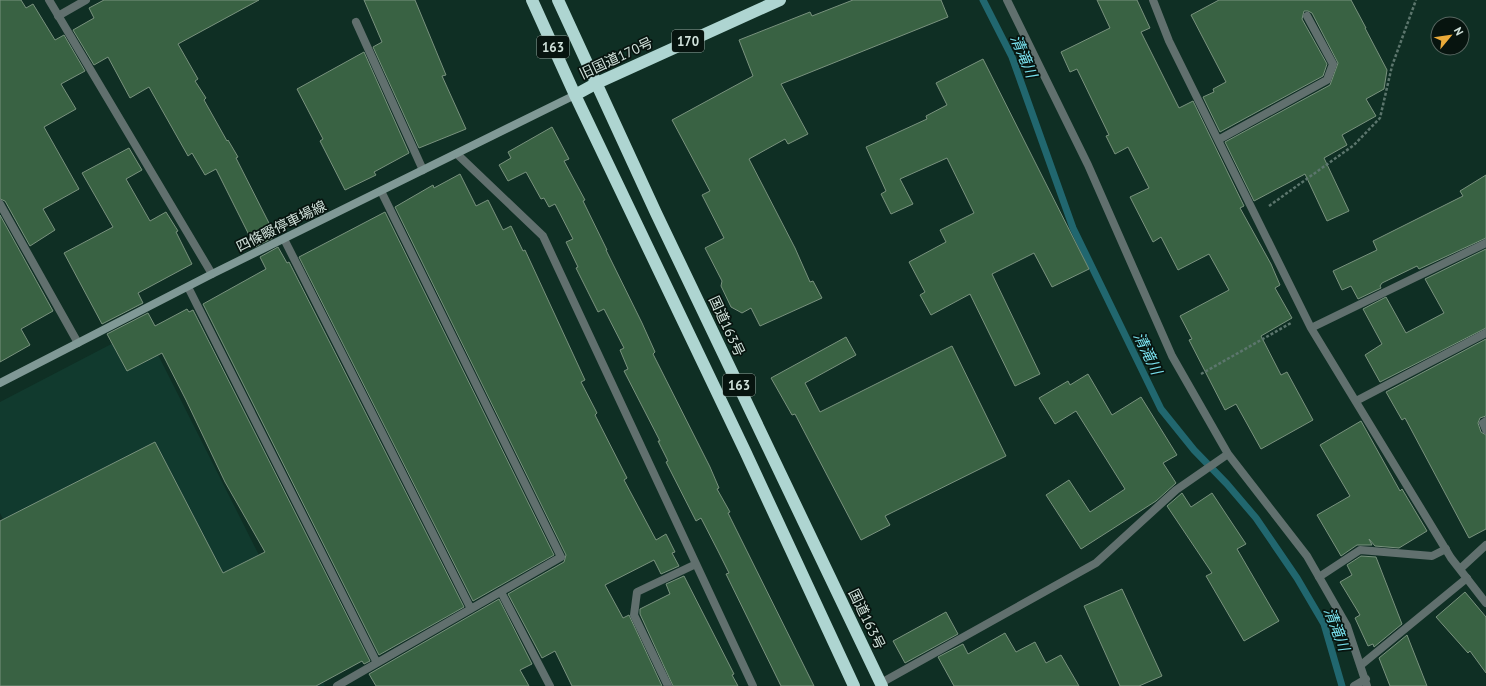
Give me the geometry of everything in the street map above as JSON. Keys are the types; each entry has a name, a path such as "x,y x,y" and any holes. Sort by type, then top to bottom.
{"highway":[{"name":"163","path":"532,0 575,95 749,458 854,686"},
{"name":"国道163号","path":"558,0 656,213 881,684"},
{"name":"旧国道170号","path":"575,95 597,83 780,0"}],"main road":[{"name":"四條畷停車場線","path":"0,383 212,274 575,95"}],"street":[{"path":"49,0 212,274"},
{"path":"58,16 86,0"},
{"path":"1007,0 1088,165 1172,356 1226,456 1307,556 1347,626 1366,682 1354,686"},
{"path":"1153,0 1169,41 1306,315 1311,328 1446,549 1486,603"},
{"path":"1218,140 1327,80 1334,64 1307,16"},
{"path":"356,22 423,170"},
{"path":"457,154 543,236 753,686"},
{"path":"337,686 561,557 381,191"},
{"path":"0,204 78,343"},
{"path":"284,239 471,609"},
{"path":"1311,328 1486,243"},
{"path":"188,287 377,663"},
{"path":"1356,401 1486,332"},
{"path":"1486,421 1483,423 1486,430"},
{"path":"881,684 1096,563 1176,490 1226,456"},
{"path":"1460,569 1486,545"},
{"path":"1319,577 1360,550 1432,556 1446,549"},
{"path":"668,686 634,615 637,592 696,564"},
{"path":"1361,665 1467,578"},
{"path":"501,592 550,686"}],"path":[{"path":"1256,216 1354,145 1380,118 1392,66 1416,0"},
{"path":"1209,370 1306,315"}],"shaded area":[{"path":"144,327 325,686 0,686 45,603 0,513 0,402"}],"building":[{"path":"0,0 21,0 26,8 33,4 55,40 64,35 85,71 61,84 76,109 44,127 79,189 43,209 55,230 30,246 5,201 0,199"},
{"path":"104,0 259,0 178,44 198,79 195,81 206,98 204,100 227,141 228,140 238,157 236,158 272,229 269,230 273,238 255,247 216,169 205,175 192,153 188,156 149,87 130,98 108,57 94,65 73,30 94,18 89,8"},
{"path":"364,0 415,0 446,75 442,76 466,129 419,148 373,47 382,42"},
{"path":"853,0 941,0 948,17 781,84 808,134 788,144 785,139 749,159 795,248 810,282 813,281 822,298 760,326 751,308 742,313 731,307 721,286 722,281 705,248 724,238 702,195 710,191 672,120 753,76 739,40 810,12 812,16"},
{"path":"1097,0 1137,0 1150,28 1141,32 1179,108 1193,101 1244,206 1240,208 1271,264 1280,285 1275,288 1292,318 1261,336 1281,375 1287,372 1313,420 1261,449 1236,404 1225,410 1189,340 1192,339 1180,316 1229,290 1209,254 1178,270 1161,237 1153,242 1130,197 1149,188 1128,147 1115,154 1106,136 1109,135 1077,69 1070,72 1061,52 1110,28"},
{"path":"1219,0 1351,0 1387,70 1384,89 1366,99 1376,116 1342,135 1347,145 1324,158 1349,211 1327,221 1305,174 1254,201 1225,142 1330,85 1338,63 1312,13 1304,11 1302,19 1327,64 1323,76 1220,132 1203,97 1214,92 1213,89 1226,82 1191,15"},
{"path":"364,52 409,153 374,172 376,175 345,190 320,141 323,139 297,89"},
{"path":"983,59 1089,269 1052,287 1034,253 992,274 1040,374 1015,386 970,294 931,315 920,295 925,292 909,262 946,242 940,230 974,213 947,158 900,179 913,204 891,214 881,194 886,191 866,147 927,119 926,116 947,105 936,83"},
{"path":"552,127 569,159 564,161 585,200 583,201 642,323 655,352 653,354 710,467 719,488 717,489 730,512 728,513 814,686 781,686 726,574 729,573 718,551 701,518 696,521 666,462 668,461 658,441 660,441 624,371 628,369 620,350 624,348 604,309 598,312 576,268 578,267 566,242 573,239 555,204 549,207 544,198 541,199 526,172 508,181 499,165 511,158 508,152"},
{"path":"129,148 142,170 126,179 150,221 166,212 178,231 176,232 192,264 138,293 143,303 102,324 64,253 113,227 82,173"},
{"path":"460,174 476,206 488,200 503,230 511,226 523,251 525,250 585,380 581,382 597,413 595,415 627,478 624,480 656,540 666,534 675,552 672,553 679,566 661,574 654,560 605,585 623,618 629,615 662,686 572,686 555,651 542,658 508,594 564,562 566,555 395,207 433,185 434,188"},
{"path":"1486,175 1486,238 1419,269 1417,266 1382,283 1380,286 1381,288 1358,299 1351,286 1342,290 1333,271 1377,250 1373,241 1463,196 1460,191"},
{"path":"385,212 554,555 473,601 299,257"},
{"path":"0,215 53,311 21,329 30,345 0,362"},
{"path":"278,247 287,263 289,262 464,607 379,655 203,304 266,269 260,257"},
{"path":"1486,249 1486,328 1380,382 1365,355 1382,344 1363,309 1386,297 1406,333 1444,313 1425,279"},
{"path":"187,309 189,312 193,310 370,661 364,664 362,661 316,686 0,686 0,521 155,442 223,573 265,552 225,482 162,353 127,371 107,334 148,313 155,326"},
{"path":"846,337 856,355 805,383 820,412 952,346 1006,456 885,516 890,525 861,540 795,414 792,415 771,378"},
{"path":"1486,339 1486,416 1480,418 1478,423 1481,432 1486,435 1486,529 1469,538 1405,418 1402,420 1386,392"},
{"path":"1088,374 1112,415 1141,397 1177,455 1163,463 1176,483 1156,501 1081,549 1046,495 1069,480 1090,512 1125,489 1076,411 1055,424 1039,398 1068,381 1070,385"},
{"path":"1361,421 1400,491 1402,489 1427,531 1399,548 1375,546 1369,539 1372,545 1357,545 1341,556 1317,515 1350,496 1320,445"},
{"path":"1182,493 1191,507 1212,493 1246,544 1237,549 1279,621 1244,641 1206,576 1212,573 1167,506"},
{"path":"1361,556 1376,557 1402,624 1374,647 1373,644 1368,646 1355,618 1360,615 1340,582 1352,575 1347,565"},
{"path":"684,576 734,674 732,675 738,686 673,686 640,614 640,609 670,594 666,584"},
{"path":"1122,589 1162,676 1139,686 1120,686 1084,606"},
{"path":"1465,592 1486,617 1486,673 1470,651 1468,653 1436,617"},
{"path":"499,599 532,664 520,670 529,686 376,686 369,674"},
{"path":"946,612 958,634 905,663 893,641"},
{"path":"1005,633 1016,652 1035,642 1046,663 1061,655 1079,686 954,686 938,657 963,644 968,654"},
{"path":"1407,635 1427,686 1390,686 1379,658"}],"waterway":[{"name":"清滝川","path":"983,0 1012,57 1073,228 1161,409 1194,450 1227,484 1256,518 1297,578 1324,624 1342,686"}]}
